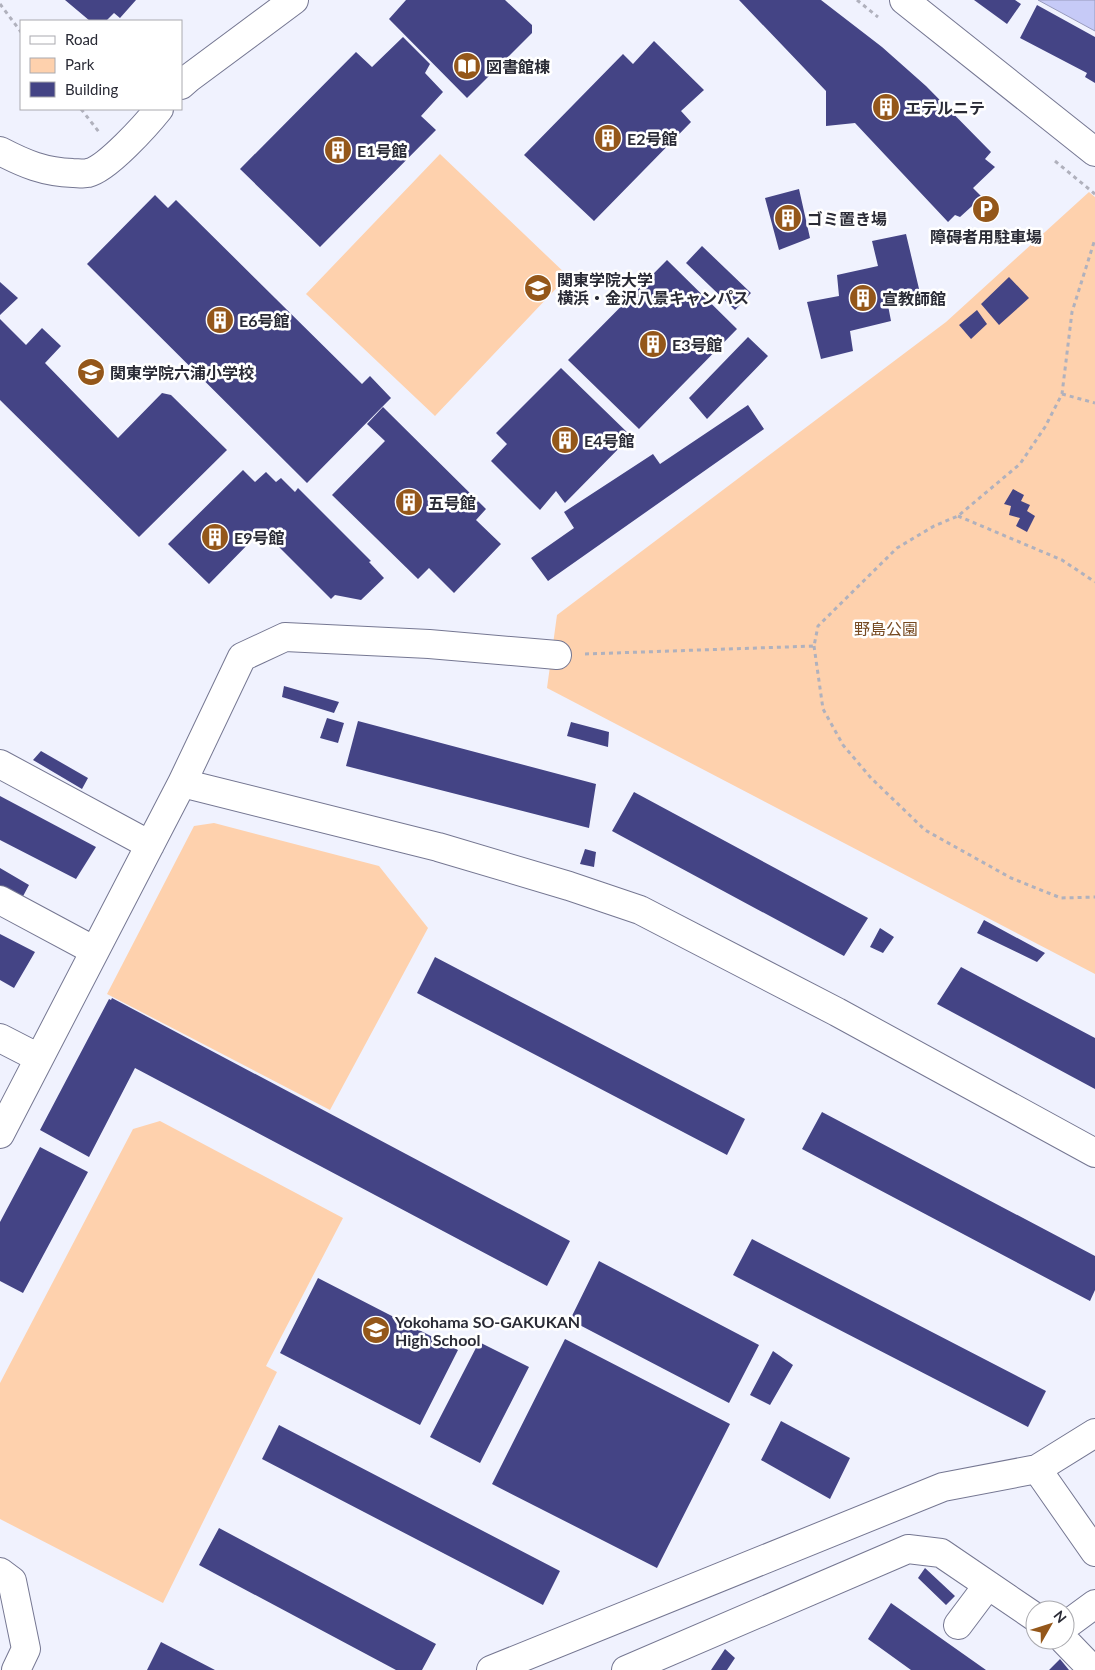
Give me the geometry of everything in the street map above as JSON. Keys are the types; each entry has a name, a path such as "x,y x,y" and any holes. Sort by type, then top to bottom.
{"street":[{"path":"182,84 294,0"},
{"path":"904,0 1095,152"},
{"path":"0,151 26,164 52,172 89,173 122,149 158,110"},
{"path":"0,1134 182,783 242,657 285,637 429,644 557,655"},
{"path":"0,764 150,845"},
{"path":"182,783 438,848 569,886 640,910 837,1012 1095,1154"},
{"path":"0,900 95,951"},
{"path":"0,1038 39,1058"},
{"path":"492,1670 943,1487 1037,1469 1095,1433"},
{"path":"1037,1469 1095,1552"},
{"path":"626,1670 908,1549 941,1553 1025,1610"},
{"path":"0,1572 12,1581 26,1649 16,1670"},
{"path":"958,1625 988,1585"},
{"path":"1075,1619 1095,1604"},
{"path":"1074,1650 1093,1670"}],"path":[{"path":"0,4 20,31"},
{"path":"82,110 104,139"},
{"path":"1095,239 1072,312 1062,394 1045,427 1020,464 958,516 934,526 897,548 818,626 814,646 823,709 843,745 871,778 925,830 1011,878 1061,898 1095,897"},
{"path":"1062,394 1095,403"},
{"path":"958,516 1062,560 1095,582"},
{"path":"557,655 814,646"}],"green space":[{"path":"440,154 568,276 435,416 306,294"},
{"name":"野島公園","path":"1089,192 1095,197 1095,974 547,688 557,615 946,322"},
{"path":"214,823 379,866 428,928 330,1110 107,994 194,826"},
{"path":"160,1121 343,1218 266,1366 277,1372 163,1603 0,1519 0,1383 133,1129"}],"water":[{"path":"1038,0 1095,0 1095,31"}],"building":[{"path":"65,0 136,0 120,18 114,13 107,20 89,20"},
{"name":"図書館棟","path":"406,0 505,0 532,25 532,33 467,98 389,19"},
{"name":"エテルニテ","path":"739,0 821,0 882,47 926,86 991,152 985,159 995,167 973,188 982,197 960,217 955,215 948,222 855,123 826,126 826,91"},
{"path":"974,0 1015,0 1021,4 1007,24"},
{"path":"1037,5 1095,37 1095,83 1085,77 1087,73 1020,38"},
{"name":"E1号館","path":"403,37 430,64 425,73 443,92 421,116 436,130 320,247 240,169 356,52 372,67"},
{"name":"E2号館","path":"654,41 704,90 681,111 691,122 594,221 524,155 623,54 633,64"},
{"name":"ゴミ置き場","path":"799,189 810,238 779,250 765,198"},
{"name":"E6号館","path":"155,195 168,208 176,200 362,384 370,376 391,398 307,483 87,264"},
{"name":"宣教師館","path":"906,234 920,293 887,300 891,321 850,331 853,351 821,359 807,302 839,296 837,275 878,266 872,241"},
{"path":"702,246 751,293 735,310 686,263"},
{"name":"E3号館","path":"667,260 737,329 639,429 568,360"},
{"path":"1009,277 1029,298 999,325 981,304"},
{"path":"0,282 18,298 0,315"},
{"path":"977,310 987,324 971,339 959,325"},
{"path":"0,319 26,345 42,328 61,346 45,363 118,438 162,393 171,395 227,450 139,537 0,400"},
{"path":"748,337 768,356 707,419 689,398"},
{"name":"E4号館","path":"561,368 631,436 565,503 556,491 540,510 491,461 507,444 496,433"},
{"path":"748,405 764,429 548,581 531,558 574,528 564,512 653,454 660,464"},
{"name":"五号館","path":"383,407 486,509 476,520 501,544 454,593 429,568 418,579 332,495 385,441 367,424"},
{"name":"E9号館","path":"243,470 255,482 266,472 276,482 281,478 295,492 298,488 371,561 369,562 384,578 361,600 335,595 331,599 262,530 209,584 168,544"},
{"path":"1013,489 1024,495 1021,501 1030,505 1027,511 1035,516 1027,532 1016,526 1020,518 1009,515 1011,506 1004,504"},
{"path":"284,686 339,702 334,713 282,697"},
{"path":"327,718 344,723 338,743 320,738"},
{"path":"358,721 596,784 589,828 346,766"},
{"path":"571,722 609,732 608,747 567,736"},
{"path":"41,751 88,778 82,789 33,760"},
{"path":"634,792 868,918 844,956 612,831"},
{"path":"0,796 96,847 76,879 0,840"},
{"path":"585,849 596,852 594,867 580,864"},
{"path":"0,868 29,885 21,900 0,887"},
{"path":"984,920 1045,953 1037,962 977,933"},
{"path":"880,928 894,937 883,953 870,947"},
{"path":"0,934 35,952 14,988 0,980"},
{"path":"435,957 745,1119 727,1155 417,993"},
{"path":"961,967 1095,1038 1095,1089 937,1004"},
{"path":"112,998 570,1241 547,1286 135,1068 89,1157 40,1130 109,999 111,1000"},
{"path":"822,1112 1095,1256 1095,1290 1090,1301 802,1149"},
{"path":"40,1147 88,1172 23,1293 0,1281 0,1222"},
{"path":"752,1239 1046,1391 1028,1427 733,1275"},
{"path":"599,1261 759,1345 729,1403 570,1320"},
{"path":"318,1278 458,1350 420,1425 280,1353"},
{"path":"565,1339 730,1424 657,1568 492,1484"},
{"path":"479,1342 529,1367 480,1463 430,1437"},
{"path":"773,1351 793,1365 770,1405 750,1395"},
{"path":"781,1421 850,1458 830,1499 761,1460"},
{"path":"279,1425 560,1571 543,1605 262,1459"},
{"path":"219,1528 436,1644 422,1670 396,1670 199,1565"},
{"path":"925,1568 955,1596 946,1605 918,1578"},
{"path":"891,1603 986,1670 911,1670 868,1639"},
{"path":"161,1642 215,1670 147,1670"},
{"path":"725,1649 735,1658 727,1670 711,1670"},
{"path":"1060,1659 1069,1670 1049,1670"}],"place":[{"name":"図書館棟","path":"467,66"},
{"name":"エテルニテ","path":"886,107"},
{"name":"E2号館","path":"608,138"},
{"name":"E1号館","path":"338,150"},
{"name":"障碍者用駐車場","path":"986,209"},
{"name":"ゴミ置き場","path":"788,218"},
{"name":"関東学院大学 横浜・金沢八景キャンパス","path":"538,288"},
{"name":"宣教師館","path":"863,298"},
{"name":"E6号館","path":"220,320"},
{"name":"E3号館","path":"653,344"},
{"name":"関東学院六浦小学校","path":"91,372"},
{"name":"E4号館","path":"565,440"},
{"name":"五号館","path":"409,502"},
{"name":"E9号館","path":"215,537"},
{"name":"Yokohama SO-GAKUKAN High School","path":"376,1330"}]}
